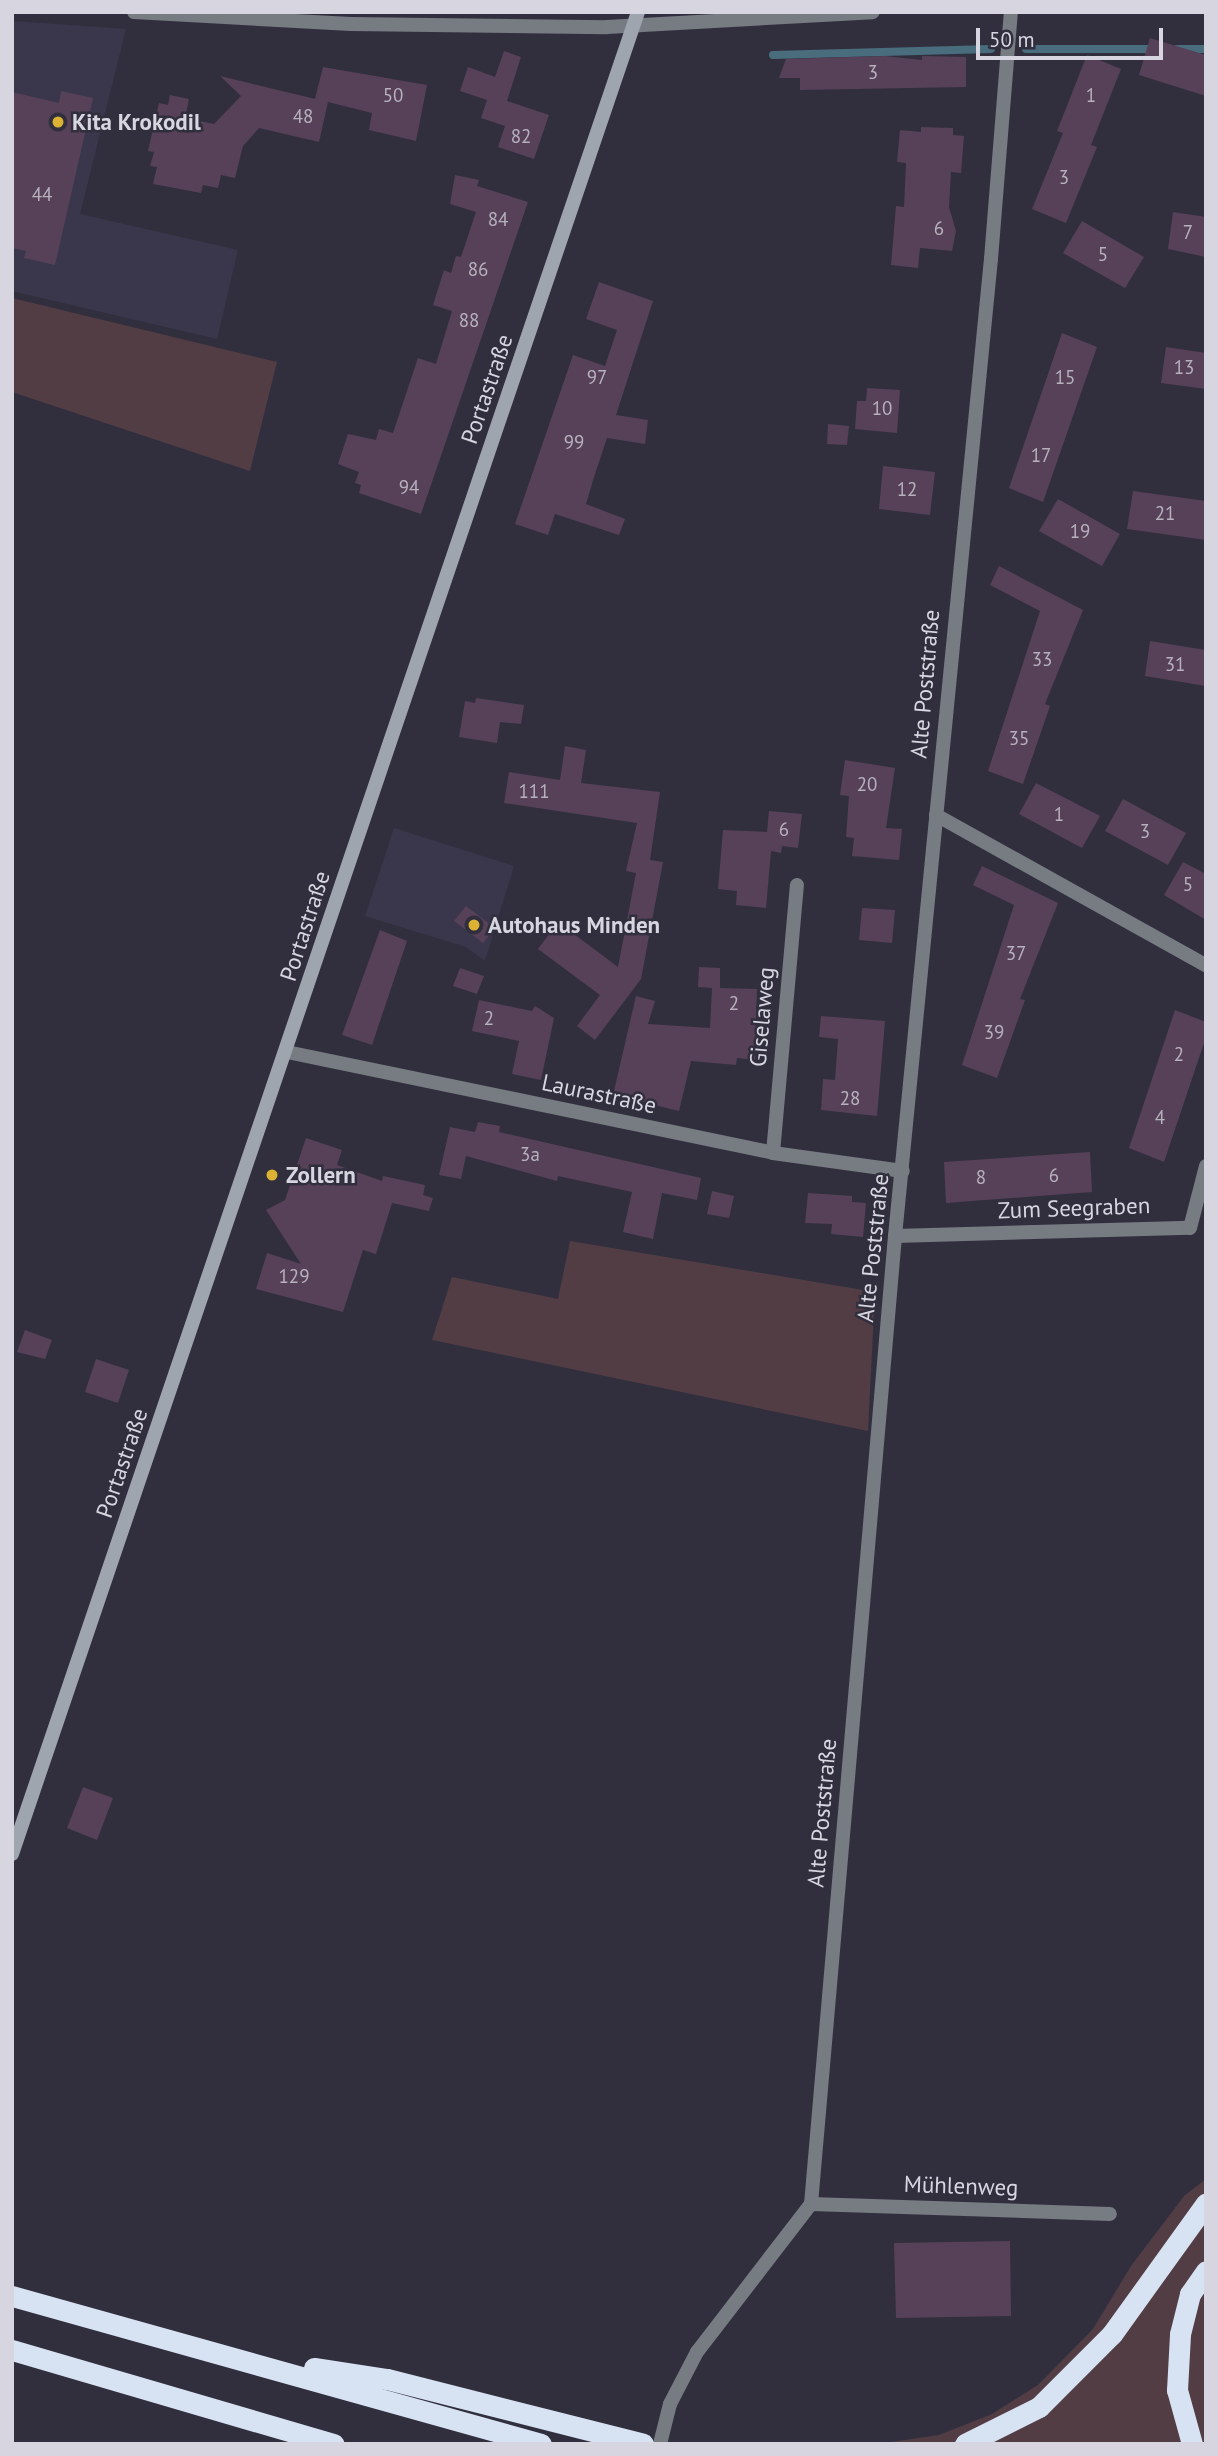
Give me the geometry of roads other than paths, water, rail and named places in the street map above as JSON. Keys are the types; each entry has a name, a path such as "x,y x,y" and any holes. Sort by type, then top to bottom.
{"highway":[{"path":"965,2444 1039,2407 1112,2334 1206,2203"},
{"path":"1192,2444 1177,2390 1180,2334 1190,2294 1206,2271"},
{"path":"12,2296 541,2444"},
{"path":"12,2350 331,2442"},
{"path":"222,2354 387,2379 642,2443"}],"main road":[{"name":"Portastraße","path":"12,1854 287,1052 636,19"}],"street":[{"path":"134,12 351,18 636,19 873,12"},
{"name":"Alte Poststraße","path":"811,2204 895,1236 991,259 1011,12"},
{"path":"936,815 1206,965"},
{"name":"Giselaweg","path":"773,1153 797,885"},
{"name":"Laurastraße","path":"287,1052 773,1153 903,1171"},
{"name":"Zum Seegraben","path":"895,1236 1190,1228 1206,1166"},
{"path":"660,2444 670,2404 697,2352 811,2204"},
{"name":"Mühlenweg","path":"811,2204 1110,2214"}],"waterway":[{"path":"773,55 991,49"},
{"path":"1026,49 1157,49"},
{"path":"1177,49 1206,49"}],"place":[{"name":"Kita Krokodil","path":"58,122"},
{"name":"Autohaus Minden","path":"474,925"},
{"name":"Zollern","path":"272,1175"}]}
